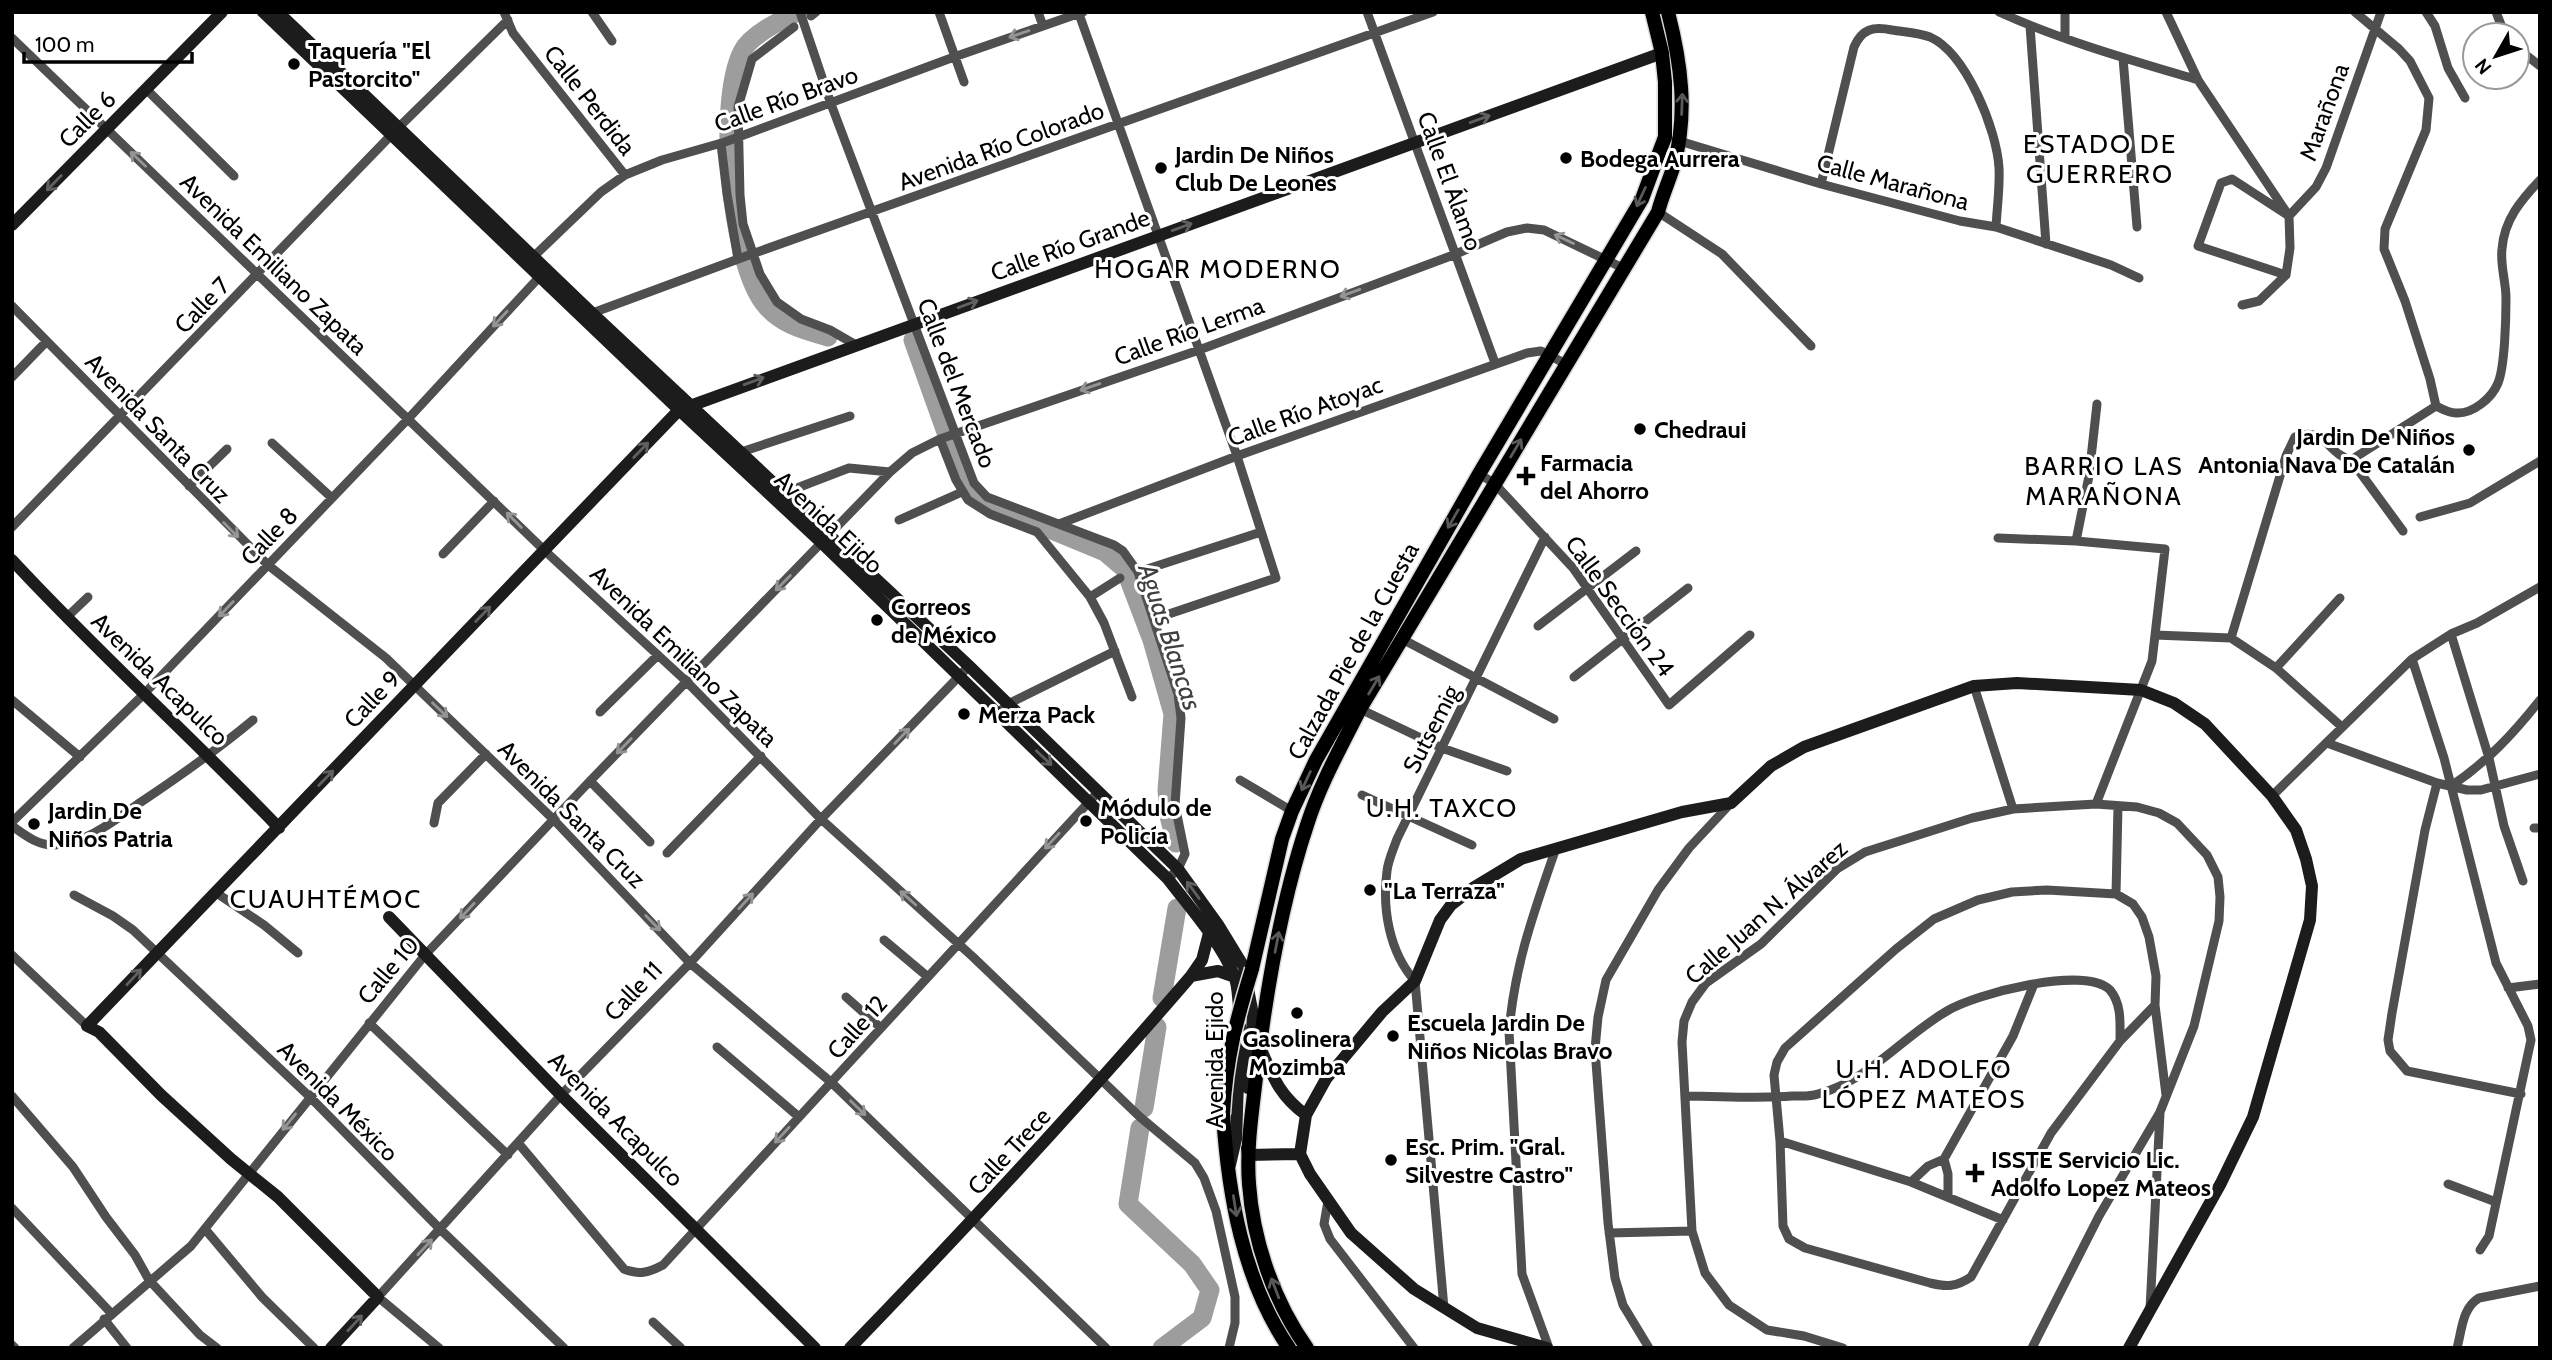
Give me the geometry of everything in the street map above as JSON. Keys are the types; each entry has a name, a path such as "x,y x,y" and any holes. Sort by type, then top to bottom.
{"main road":[{"name":"Calzada Pie de la Cuesta","path":"1307,1348 1278,1297 1264,1259 1249,1186 1248,1155 1260,1047 1285,903 1307,824 1328,771 1360,709 1658,212 1675,162 1662,53 1652,12"},
{"name":"Calzada Pie de la Cuesta","path":"1289,1348 1265,1307 1250,1268 1238,1224 1223,1114 1225,1074 1232,1036 1272,880 1292,811 1328,736 1642,199 1672,139 1682,107 1682,79 1668,12"},
{"path":"1252,965 1272,967"}],"street":[{"name":"Calle 6","path":"12,225 222,12"},
{"name":"Avenida Ejido","path":"263,12 395,132 964,671 1008,704 1168,879 1209,933 1235,977 1240,1016 1236,1139 1229,1169"},
{"name":"Avenida Ejido","path":"278,12 395,132"},
{"path":"592,12 612,41"},
{"path":"939,12 964,82"},
{"path":"1038,12 1043,26"},
{"name":"Calle El Álamo","path":"1367,12 1495,363"},
{"name":"Avenida Río Colorado","path":"587,315 1433,12"},
{"path":"1999,12 2030,26 2123,58 2198,79"},
{"path":"2065,12 2065,38"},
{"path":"2166,12 2198,79 2289,216 2290,248 2286,275 2259,301 2242,305"},
{"path":"2355,12 2410,61 2429,98 2426,131 2385,229 2384,249 2405,301 2436,406"},
{"name":"Marañona","path":"2289,216 2316,187 2326,168 2381,12"},
{"path":"2426,12 2435,26 2448,68 2465,98"},
{"path":"1081,13 1237,456 1276,578 1154,619"},
{"name":"Calle Río Bravo","path":"530,259 601,191 625,175 662,160 738,138 954,57 1081,13"},
{"name":"Calle del Mercado","path":"807,15 831,104 914,324 948,436 974,483 988,497 1114,545 1123,551 1138,572 1178,694 1181,718 1175,806 1185,854 1178,869"},
{"name":"Calle 7","path":"12,527 506,16"},
{"name":"Calle Perdida","path":"506,16 513,33 625,175"},
{"path":"2030,26 2046,244"},
{"path":"746,256 740,195 738,107 752,59 794,27"},
{"path":"1821,184 1854,47 1859,36 1877,27 1929,37 1955,60 1970,81 1984,111 1999,167 1996,227"},
{"name":"Avenida Emiliano Zapata","path":"12,38 544,550 687,681 821,820 959,944 1101,1081 1195,1163 1204,1178 1216,1211 1236,1297 1235,1323 1229,1348"},
{"name":"Calle Río Grande","path":"685,408 1662,53"},
{"path":"2123,58 2137,228"},
{"path":"146,89 234,176"},
{"name":"Calle Marañona","path":"1672,139 1821,184 1960,221 1996,227 2111,265 2140,278"},
{"path":"723,143 727,194 746,256 788,312 856,345"},
{"path":"2286,275 2197,246 2221,183 2232,179 2289,216"},
{"path":"2436,406 2456,413 2467,412 2490,397 2498,384 2506,298 2502,249 2508,224 2517,204 2540,180"},
{"path":"1658,212 1722,254 1811,346"},
{"name":"Calle Río Lerma","path":"827,539 890,472 912,453 948,436 1199,350 1456,254 1507,232 1527,228 1544,230 1625,269"},
{"name":"Calle 8","path":"12,824 143,695 408,419 543,272"},
{"name":"Avenida Santa Cruz","path":"12,306 268,565 386,658 553,819 690,962 832,1083 975,1219 1102,1347"},
{"path":"12,377 46,342"},
{"name":"Calle Río Atoyac","path":"1059,524 1237,456 1495,363 1527,353 1541,351 1550,354"},
{"path":"1550,354 1566,364"},
{"path":"2076,541 2089,476 2097,404"},
{"path":"2351,460 2436,406"},
{"name":"Avenida Ejido","path":"685,408 741,453 784,493 827,539"},
{"name":"Calle 9","path":"87,1026 544,550 685,408"},
{"path":"741,453 850,416"},
{"path":"2231,638 2289,447 2295,437 2306,433 2322,438 2342,458 2351,460 2403,531"},
{"path":"948,436 962,492 978,508 1037,532 1090,597 1104,623 1132,698"},
{"path":"272,443 332,498"},
{"path":"190,486 226,449"},
{"path":"2420,517 2470,503 2540,461"},
{"path":"784,493 849,468 890,472"},
{"name":"Calle Sección 24","path":"1479,474 1494,484 1573,568 1669,705 1750,635"},
{"path":"899,520 962,492"},
{"path":"443,554 494,501"},
{"path":"1138,572 1261,532"},
{"name":"Sutsemig","path":"1415,981 1400,959 1387,920 1387,869 1396,839 1478,678 1545,537"},
{"path":"1998,538 2076,541 2165,549 2152,661 2096,804"},
{"name":"Calle 10","path":"73,1348 191,1246 425,955 553,819 827,539"},
{"path":"1538,626 1636,551"},
{"name":"Avenida Acapulco","path":"12,560 65,618 210,756 279,828"},
{"path":"1090,597 1120,578"},
{"path":"2272,796 2412,659 2451,634 2540,587"},
{"path":"1574,677 1688,588"},
{"path":"65,618 88,597"},
{"path":"2276,668 2340,598"},
{"path":"2451,634 2489,758 2504,825 2523,881"},
{"path":"2155,635 2231,638 2276,668 2342,727"},
{"path":"1402,639 1554,719"},
{"path":"997,714 1008,704 1115,651"},
{"path":"600,712 658,655"},
{"path":"2412,659 2451,786 2496,963 2528,1026 2531,1040 2490,1236 2480,1250"},
{"name":"Avenida Ejido","path":"964,671 997,714 1178,869 1219,926 1244,967 1253,1015 1245,1138 1248,1155"},
{"name":"Calle 11","path":"331,1348 561,1095 964,671"},
{"path":"1649,1348 1623,1306 1615,1278 1609,1233 1595,1049 1606,980 1658,890 1689,848 1731,803 1771,766 1804,747 1973,686 2017,683 2141,690 2174,703 2205,724 2272,796 2296,830 2312,886 2310,920 2253,1117 2221,1183 2129,1348"},
{"path":"1973,686 2013,809"},
{"path":"12,700 80,757"},
{"path":"2451,786 2506,742 2540,700"},
{"path":"1360,709 1442,748 1507,771"},
{"path":"12,824 33,841 54,846 79,840 104,827 210,756 253,720"},
{"path":"2327,743 2437,783 2467,790 2540,774"},
{"path":"434,823 438,803 486,754"},
{"path":"667,853 761,756"},
{"path":"1240,780 1292,811"},
{"path":"590,781 650,842"},
{"path":"2437,783 2388,1040 2390,1051 2407,1071 2521,1094"},
{"path":"1362,795 1472,845"},
{"name":"Calle 12","path":"519,1144 624,1269 634,1273 649,1272 663,1265 1094,796"},
{"path":"1548,1348 1477,1328 1414,1289 1351,1233 1310,1174 1300,1153 1306,1115 1326,1079 1382,1012 1415,981 1440,920 1451,905 1473,888 1521,859 1682,811 1731,803"},
{"name":"Calle Juan N. Álvarez","path":"1843,1348 1804,1336 1767,1330 1729,1305 1705,1273 1692,1231 1682,1042 1684,1021 1692,1002 1706,984 1761,944 1837,869 1865,852 1972,818 2013,809 2096,804 2137,807 2159,813 2177,823 2207,855 2218,877 2219,921 2194,1026 2160,1111 2099,1216 2032,1348"},
{"path":"2116,894 2118,806"},
{"path":"1548,1348 1522,1274 1509,1031 1520,954 1556,848"},
{"path":"1168,879 1178,869"},
{"path":"2155,1005 2120,1041 2051,1133 1971,1277 1960,1284 1949,1287 1805,1248 1789,1239 1783,1226 1774,1076 1777,1062 1785,1048 1896,949 1934,919 1978,900 2012,892 2047,890 2116,894 2133,904 2142,917 2156,975 2155,1005 2166,1097"},
{"path":"215,892 264,925 298,953"},
{"name":"Avenida México","path":"74,895 133,930 310,1097 441,1230 564,1348"},
{"name":"Avenida Acapulco","path":"389,917 561,1095 815,1348"},
{"name":"Calle Trece","path":"850,1348 975,1219 1101,1081 1191,976 1202,960 1209,933"},
{"path":"884,940 928,977"},
{"path":"12,955 87,1026 99,1032 231,1160 278,1197 378,1297 439,1348"},
{"path":"1191,976 1218,971 1235,977"},
{"path":"1686,1096 1775,1098 1818,1095 1859,1077 1947,1010 1981,996 2059,980 2089,979 2109,989 2118,1004 2120,1041"},
{"path":"1415,981 1444,1308"},
{"path":"1911,1182 1928,1166 1944,1159 2013,1036 2034,984"},
{"path":"2508,988 2540,984"},
{"path":"846,997 881,1028"},
{"path":"369,1023 508,1155"},
{"path":"717,1047 799,1117"},
{"path":"1260,1047 1276,1085 1289,1103 1306,1115"},
{"path":"12,1096 73,1167 135,1255 149,1280 200,1335 217,1348"},
{"path":"12,1115 20,1107"},
{"path":"2150,1311 2160,1111"},
{"path":"1780,1141 1911,1182 2003,1220"},
{"path":"1248,1155 1300,1153"},
{"path":"1944,1159 1948,1174 1948,1197"},
{"path":"2448,1184 2496,1202"},
{"path":"1328,1201 1324,1224 1330,1239 1414,1348"},
{"path":"12,1208 108,1316 127,1348"},
{"path":"205,1229 262,1297 314,1348"},
{"path":"1609,1233 1692,1231"},
{"path":"2457,1348 2467,1308 2472,1302 2479,1298 2540,1286"},
{"path":"653,1322 681,1348"}],"waterway":[{"name":"Aguas Blancas","path":"798,12 759,34 742,52 734,75 730,106 731,179 742,251 763,302 784,321 828,337"},
{"name":"Aguas Blancas","path":"913,340 969,491 984,502 1105,552 1125,569 1152,640 1173,714 1167,790 1169,816 1176,843"},
{"name":"Aguas Blancas","path":"1162,998 1177,908"},
{"name":"Aguas Blancas","path":"1144,1108 1157,1027"},
{"name":"Aguas Blancas","path":"1140,1128 1128,1204 1192,1264 1210,1290 1202,1318 1162,1348"}],"place":[{"name":"Taquería \"El Pastorcito\"","path":"294,64"},
{"name":"Bodega Aurrera","path":"1566,158"},
{"name":"Jardin De Niños Club De Leones","path":"1161,168"},
{"name":"Chedraui","path":"1640,429"},
{"name":"Jardin De Niños Antonia Nava De Catalán","path":"2469,450"},
{"name":"Farmacia del Ahorro","path":"1526,476"},
{"name":"Correos de México","path":"877,620"},
{"name":"Merza Pack","path":"964,714"},
{"name":"Módulo de Policía","path":"1086,821"},
{"name":"Jardin De Niños Patria","path":"34,824"},
{"name":"\"La Terraza\"","path":"1370,890"},
{"name":"Gasolinera Mozimba","path":"1297,1013"},
{"name":"Escuela Jardin De Niños Nicolas Bravo","path":"1393,1036"},
{"name":"Esc. Prim. \"Gral. Silvestre Castro\"","path":"1391,1160"},
{"name":"ISSTE Servicio Lic. Adolfo Lopez Mateos","path":"1975,1173"}],"district":[{"name":"ESTADO DE GUERRERO","path":"2100,159"},
{"name":"HOGAR MODERNO","path":"1218,269"},
{"name":"BARRIO LAS MARAÑONA","path":"2104,481"},
{"name":"U.H. TAXCO","path":"1442,808"},
{"name":"CUAUHTÉMOC","path":"326,899"},
{"name":"U.H. ADOLFO LÓPEZ MATEOS","path":"1924,1084"}]}
